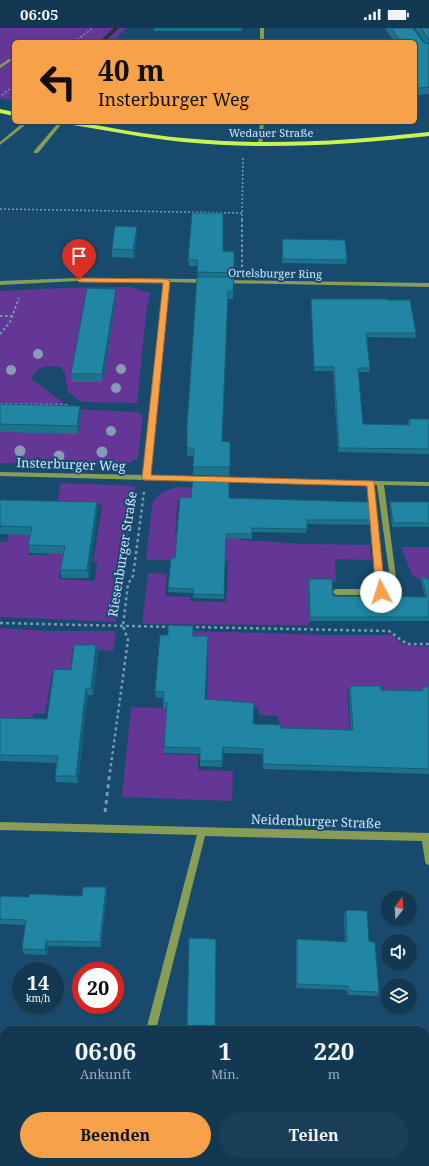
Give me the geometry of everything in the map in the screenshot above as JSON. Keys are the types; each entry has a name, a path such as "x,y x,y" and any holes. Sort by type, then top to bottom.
{"main road":[{"path":"0,111 12,114"},
{"name":"Wedauer Straße","path":"79,124 182,140 244,144 346,142 429,134"}],"street":[{"path":"262,28 262,40"},
{"path":"0,67 10,60"},
{"path":"0,144 25,124"},
{"path":"36,152 59,124"},
{"path":"260,144 262,124"},
{"name":"Ortelsburger Ring","path":"0,283 24,281 210,282"},
{"name":"Riesenburger Straße","path":"146,478 166,281"},
{"name":"Ortelsburger Ring","path":"217,282 429,285"},
{"name":"Insterburger Weg","path":"0,474 208,479"},
{"path":"216,480 429,484"},
{"path":"336,592 381,592 371,483"},
{"path":"380,483 395,593"},
{"name":"Neidenburger Straße","path":"0,826 103,830 427,837"},
{"path":"152,1026 202,831"},
{"path":"427,837 429,861"}],"path":[{"path":"77,40 93,28"},
{"path":"0,96 12,87"},
{"path":"242,282 244,144"},
{"path":"0,209 243,213"},
{"path":"0,334 6,329 13,316 24,281"},
{"path":"0,316 13,316"},
{"path":"0,404 69,405"},
{"name":"Riesenburger Straße","path":"103,830 128,640 123,626 128,584 133,576 146,478"},
{"path":"0,623 178,627"},
{"path":"186,627 389,631 407,644 429,644"}],"shaded area":[{"path":"0,28 127,28 113,40 12,40 12,101 0,98"},
{"path":"130,287 150,293 146,314 137,403 82,402 68,392 65,374 61,367 51,366 40,368 31,379 72,409 138,412 143,416 138,458 123,466 0,463 0,291"},
{"path":"61,483 135,486 116,622 0,617 0,542 7,542 11,522 34,523 28,555 49,555 55,524 70,560 62,560 59,579 95,581 97,563 93,562 102,505 81,503 56,507"},
{"path":"178,487 221,489 220,501 178,500 175,532 220,533 239,519 240,540 307,544 370,545 371,560 335,559 336,582 308,582 309,625 142,624 148,573 167,574 165,596 190,597 190,601 226,602 228,561 146,560 152,505 159,495 170,489"},
{"path":"401,547 429,547 429,585 412,575"},
{"path":"0,628 46,631 116,631 113,651 72,649 70,674 52,674 45,714 34,713 32,722 0,720"},
{"path":"194,631 326,635 391,635 403,645 429,647 429,692 347,690 350,734 281,733 278,716 259,715 258,707 237,706 207,700 208,642 193,642"},
{"path":"131,707 168,708 165,754 198,755 198,770 233,771 232,801 122,797"}],"building":[{"path":"391,28 413,28 424,43 428,44 429,42 429,87 418,88 417,87 417,40 400,40"},
{"path":"421,28 429,28 429,40"},
{"path":"192,213 223,213 223,251 234,252 234,273 197,272 198,260 188,260"},
{"path":"115,226 137,227 133,250 112,249"},
{"path":"282,239 345,240 347,260 283,259"},
{"path":"197,277 234,277 233,291 228,291 222,441 230,442 230,467 193,467 194,448 187,448 187,426"},
{"path":"87,288 116,289 102,374 71,374"},
{"path":"311,299 410,300 416,333 366,333 370,368 358,368 363,424 410,425 409,419 429,419 429,449 339,448 334,367 314,367"},
{"path":"0,404 80,406 77,426 0,424"},
{"path":"193,478 229,479 229,498 369,502 371,520 307,520 307,529 252,528 252,534 226,534 224,595 193,594 193,589 168,588 171,558 175,558 180,497 191,498"},
{"path":"0,500 97,502 87,570 60,570 65,546 28,545 32,527 0,526"},
{"path":"390,502 429,502 429,523 393,523"},
{"path":"422,576 429,580 429,617 310,617 309,579 332,579 333,596 427,597"},
{"path":"168,625 193,626 193,636 208,636 205,699 254,703 253,724 281,725 281,728 353,730 350,686 381,686 381,690 423,691 422,687 429,687 429,769 263,764 263,749 223,747 222,761 200,761 200,748 164,747 167,703 163,703 164,692 155,691 160,635 168,635"},
{"path":"74,645 96,645 91,688 86,688 76,776 55,776 58,756 0,755 0,718 47,719 54,669 71,670"},
{"path":"83,887 106,887 100,942 46,941 45,950 22,949 26,920 0,919 0,896 29,897 30,894 82,896"},
{"path":"346,910 367,911 369,941 375,943 379,992 350,991 348,986 297,984 297,939 347,942"},
{"path":"189,938 216,939 215,1026 187,1026"}],"waterway":[{"path":"103,40 117,28"}],"route":[{"path":"79,280 166,281 146,478 371,483 381,592"}]}
